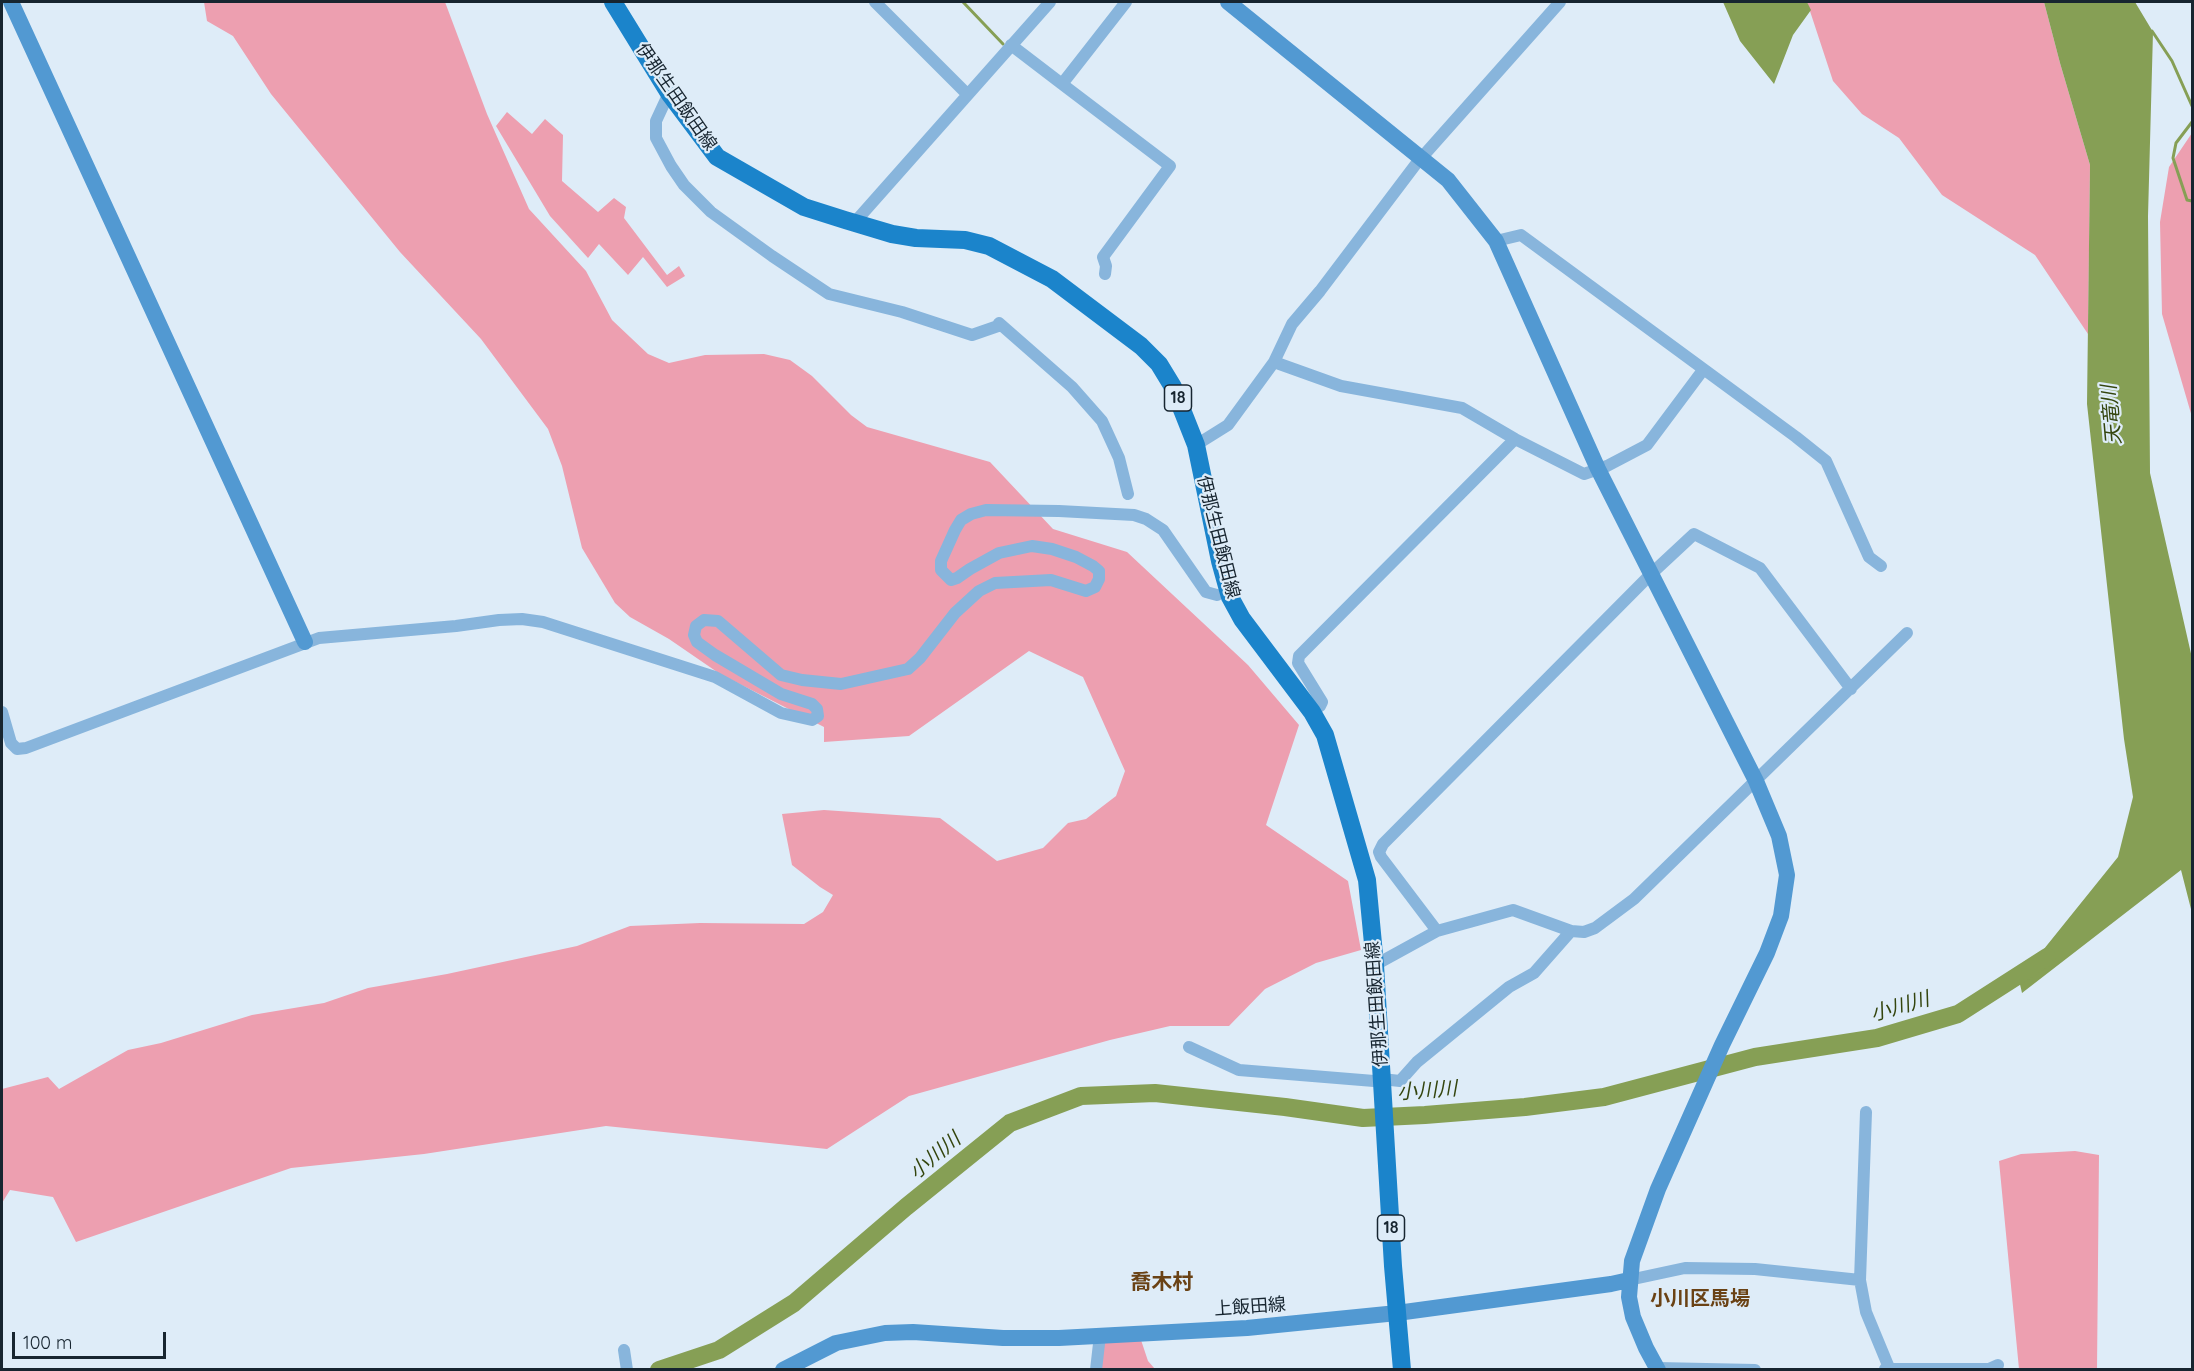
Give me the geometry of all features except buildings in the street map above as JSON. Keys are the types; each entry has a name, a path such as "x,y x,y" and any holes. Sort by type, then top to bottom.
{"main road":[{"name":"伊那生田飯田線","path":"613,2 669,93 717,157 804,207 892,234 916,238 964,240 989,246 1052,279 1141,346 1159,364 1173,387 1196,445 1220,561 1230,597 1242,619 1312,712 1325,735 1367,880 1375,965 1380,1082 1402,1370"}],"street":[{"path":"11,2 305,642"},
{"path":"875,2 967,94"},
{"path":"855,222 1050,2"},
{"path":"1062,84 1125,2"},
{"path":"1228,2 1448,180 1496,241 1598,469 1756,781 1779,836 1787,875 1782,916 1643,1226 1629,1280 1629,1297 1635,1324 1658,1369 1755,1370"},
{"path":"1196,445 1228,425 1274,362 1292,324 1320,291 1421,158 1560,2"},
{"path":"1011,45 1170,166 1103,257 1106,266 1105,274"},
{"path":"669,93 656,122 656,138 684,184 711,212 771,256 829,294 902,312 972,335 998,326 999,323 1072,387 1102,421 1119,458 1128,494"},
{"path":"1496,241 1521,235 1826,461 1869,557 1881,566"},
{"path":"1274,362 1341,387 1462,408 1515,439 1584,474 1647,445 1703,370"},
{"path":"1312,712 1322,702 1298,663 1299,656 1515,439"},
{"path":"2,712 11,743 17,749 26,748 320,638 522,619 543,622 715,677 781,713 812,720 818,716 817,709 812,704 781,694 697,642 694,635 696,626 704,620 718,621 781,675 802,680 841,684 908,669 920,658 955,613 979,591 995,583 1051,580 1086,591 1095,586 1099,579 1098,571 1094,566 1052,549 1032,546 999,553 951,580 941,570 941,561 954,530 961,520 971,514 986,510 1013,509 1134,515 1146,519 1163,530 1206,592 1217,594"},
{"path":"1437,931 1382,857 1379,852 1383,844 1694,534 1760,568 1851,688"},
{"path":"1375,965 1437,931 1513,910 1571,931 1584,932 1595,928 1634,899 1907,633"},
{"path":"1189,1047 1239,1070 1380,1082 1400,1081 1417,1062 1509,987 1534,973 1571,931"},
{"path":"1866,1112 1860,1280 1866,1312 1890,1369"},
{"path":"1629,1280 1685,1268 1755,1269 1860,1280"},
{"name":"上飯田線","path":"783,1370 836,1343 885,1333 913,1332 1003,1338 1059,1338 1247,1328 1397,1313 1629,1280"},
{"path":"1096,1370 1100,1335"},
{"path":"625,1353 627,1370"},
{"path":"1884,1370 1989,1369 1998,1365"}],"shaded area":[{"path":"204,2 445,2 487,114 529,209 586,271 612,320 648,354 669,363 705,355 764,354 790,360 812,376 851,415 867,427 990,462 1053,529 1127,552 1248,665 1299,725 1266,825 1348,881 1361,950 1316,963 1265,989 1229,1026 1170,1026 1110,1040 909,1096 827,1149 606,1126 424,1154 291,1168 76,1242 53,1197 10,1190 2,1203 2,1089 48,1077 59,1089 128,1050 161,1043 252,1015 324,1003 368,988 447,974 577,946 630,926 700,923 804,924 823,912 833,895 792,865 782,814 824,810 940,818 997,861 1043,848 1068,823 1086,819 1116,796 1125,771 1083,677 1029,651 909,736 824,742 824,727 720,674 669,639 630,617 615,603 582,548 562,466 548,429 481,339 400,252 271,94 233,36 207,21"},
{"path":"1807,2 2044,2 2090,165 2088,334 2035,255 1942,195 1899,138 1862,114 1833,81"},
{"path":"507,112 532,134 545,119 563,135 562,181 598,212 614,198 626,207 624,218 667,275 679,266 685,276 667,287 643,257 628,275 599,244 588,258 550,216 496,126"},
{"path":"2192,133 2192,417 2162,314 2160,222 2169,167"},
{"path":"2075,1151 2099,1155 2097,1369 2019,1369 1999,1161 2021,1154"},
{"path":"1100,1335 1140,1337 1148,1361 1155,1369 1097,1370"}],"water":[{"path":"1723,2 1807,2 1811,10 1793,35 1774,84 1740,41"},
{"name":"天竜川","path":"2044,2 2135,2 2153,32 2148,216 2150,473 2192,658 2192,913 2181,870 2022,993 2019,980 2118,857 2133,797 2124,739 2087,404 2090,165"}],"waterway":[{"path":"963,2 1003,44"},
{"path":"2152,31 2172,61 2192,106"},
{"path":"2192,122 2176,143 2173,158 2187,200 2192,201"},
{"name":"小川川","path":"659,1370 719,1350 794,1303 906,1207 1010,1123 1081,1096 1155,1093 1363,1118 1525,1107 1604,1097 1755,1057 1877,1038 1958,1014 2047,957"}],"district":[{"name":"喬木村","path":"1162,1283"},
{"name":"小川区馬場","path":"1700,1299"}]}
